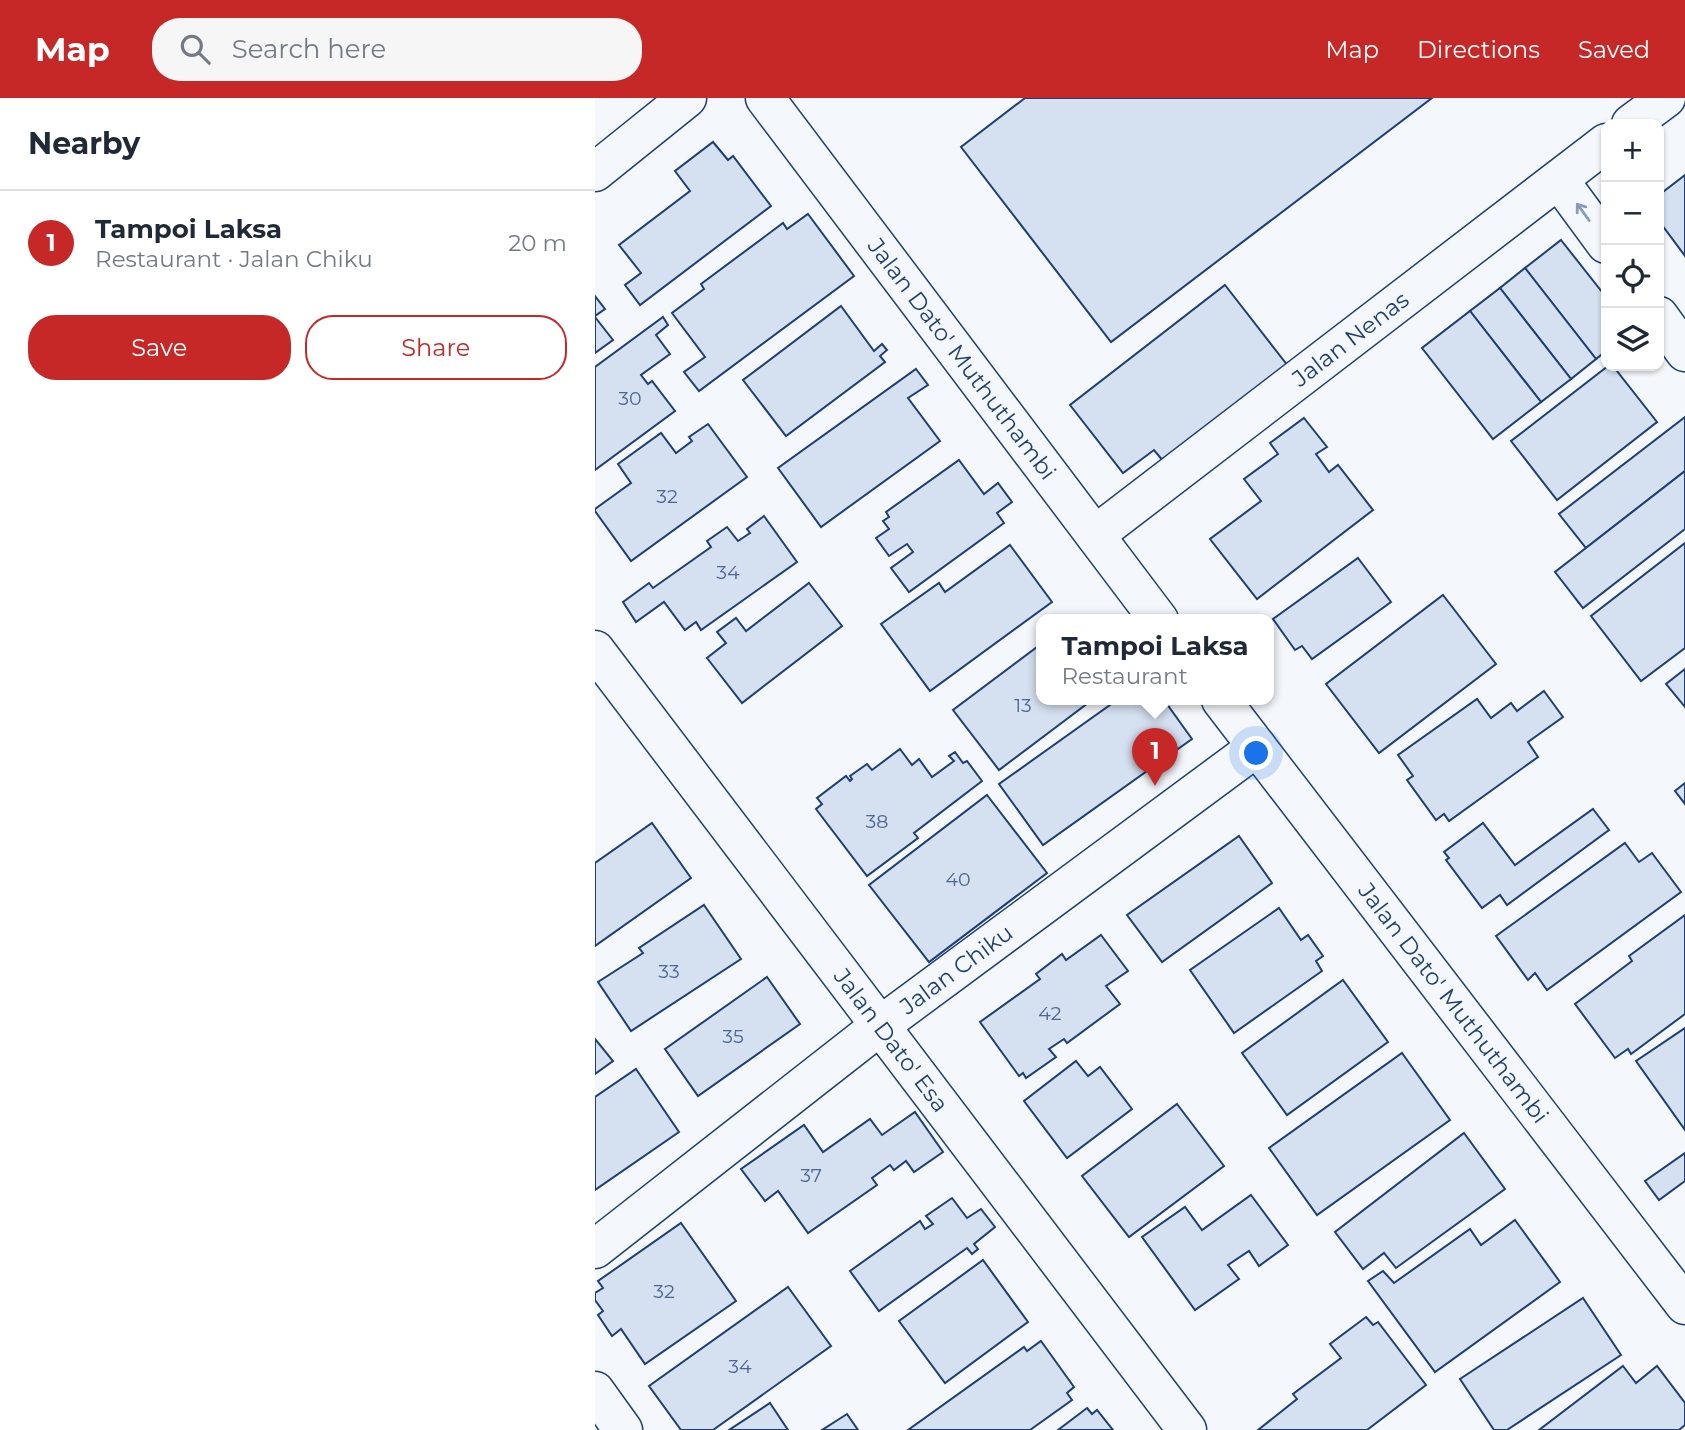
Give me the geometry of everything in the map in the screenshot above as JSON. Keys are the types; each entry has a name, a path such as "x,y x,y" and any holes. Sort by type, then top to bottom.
{"street":[{"path":"595,172 687,98"},
{"name":"Jalan Dato' Muthuthambi","path":"765,98 1154,614"},
{"path":"1638,119 1666,98"},
{"name":"Jalan Nenas","path":"1095,536 1601,148"},
{"path":"1559,180 1601,237"},
{"path":"1664,323 1685,352"},
{"name":"Jalan Dato' Esa","path":"595,650 1187,1430"},
{"name":"Jalan Dato' Muthuthambi","path":"1225,705 1685,1305"},
{"name":"Jalan Chiku","path":"595,1249 881,1026 1257,747"},
{"path":"595,1391 623,1430"}],"building":[{"path":"1025,98 1432,98 1111,342 961,147"},
{"path":"713,142 728,160 733,156 771,206 640,305 625,285 641,273 619,245 690,191 675,171"},
{"path":"1685,175 1685,256 1664,228 1664,191"},
{"path":"808,214 854,276 699,391 684,372 705,357 672,313 704,289 701,284 783,223 787,229"},
{"path":"1561,240 1601,291 1601,355 1596,359 1525,268"},
{"path":"1525,268 1596,359 1571,379 1500,288"},
{"path":"1225,285 1288,366 1164,462 1154,450 1123,473 1070,405"},
{"path":"1500,288 1571,379 1541,402 1470,311"},
{"path":"595,296 605,309 595,316"},
{"path":"841,306 874,351 882,344 887,350 880,356 885,362 786,436 743,380"},
{"path":"1470,311 1541,402 1493,439 1422,348"},
{"path":"595,317 613,340 595,353"},
{"path":"663,317 668,325 656,335 670,354 641,375 648,384 652,381 675,411 595,470 595,367"},
{"path":"916,369 928,385 908,398 940,441 821,527 778,468"},
{"path":"1602,371 1617,371 1657,422 1557,500 1511,441"},
{"path":"1685,417 1685,471 1586,548 1559,514"},
{"path":"1304,418 1327,447 1316,454 1329,472 1338,465 1373,510 1257,599 1210,539 1261,501 1244,479 1278,454 1270,443"},
{"path":"708,424 747,477 631,561 595,511 631,483 618,464 661,433 676,453 692,441 689,437"},
{"path":"959,460 984,494 998,483 1012,502 997,513 1004,523 909,592 891,568 913,552 907,544 889,556 876,538 889,529 883,521 889,517 886,512"},
{"path":"1685,471 1685,529 1583,608 1555,572"},
{"path":"764,516 797,562 701,630 696,622 685,630 664,602 636,622 623,602 649,583 653,588 711,547 707,541 727,527 738,541 750,533 747,529"},
{"path":"1685,543 1685,648 1641,681 1591,616"},
{"path":"1010,545 1052,602 930,691 881,624 939,583 945,592"},
{"path":"1358,558 1391,602 1312,659 1302,646 1295,650 1274,618"},
{"path":"809,583 842,626 742,703 707,658 726,643 717,632 736,618 746,631"},
{"path":"1443,595 1496,664 1379,753 1326,684"},
{"path":"1036,648 1036,705 1085,705 999,770 953,710"},
{"path":"1685,669 1685,707 1666,684"},
{"path":"1544,691 1563,717 1528,742 1538,757 1449,821 1444,814 1436,820 1407,780 1413,776 1398,755 1477,699 1491,718 1511,703 1517,711"},
{"path":"1110,705 1168,705 1192,739 1043,845 999,784"},
{"path":"900,749 912,765 919,759 932,777 954,761 949,756 955,752 963,763 967,761 982,781 914,833 918,838 867,876 816,809 822,804 817,798 846,776 850,781 850,776 867,764 872,770"},
{"path":"1685,783 1685,804 1675,791"},
{"path":"987,795 1047,873 929,962 869,885"},
{"path":"1593,809 1609,830 1507,905 1500,895 1482,908 1446,860 1449,858 1444,852 1483,823 1515,865"},
{"path":"652,823 691,878 595,946 595,863"},
{"path":"1239,836 1272,883 1162,962 1127,915"},
{"path":"1625,843 1639,862 1652,853 1681,892 1547,990 1535,973 1528,980 1496,936"},
{"path":"704,905 741,959 631,1031 598,982 643,953 639,948"},
{"path":"1279,908 1301,940 1308,935 1323,956 1316,961 1322,971 1234,1033 1190,970"},
{"path":"1685,915 1685,1014 1631,1054 1628,1049 1615,1058 1575,1004 1632,961 1629,956"},
{"path":"1101,935 1128,971 1106,986 1120,1004 1067,1043 1064,1039 1049,1049 1056,1057 1026,1078 1023,1073 1019,1076 980,1022 1040,979 1036,974 1062,954 1066,960"},
{"path":"767,977 800,1024 698,1096 665,1049"},
{"path":"1343,980 1388,1042 1287,1115 1242,1053"},
{"path":"1685,1028 1685,1130 1636,1061"},
{"path":"595,1039 613,1061 595,1074"},
{"path":"1402,1053 1450,1120 1317,1215 1269,1148"},
{"path":"1076,1061 1088,1076 1100,1067 1132,1109 1067,1158 1024,1101"},
{"path":"636,1069 679,1132 595,1190 595,1097"},
{"path":"1177,1104 1224,1166 1129,1237 1082,1176"},
{"path":"915,1112 943,1152 914,1172 906,1161 894,1170 890,1165 872,1178 877,1185 808,1233 778,1191 765,1201 741,1169 804,1125 823,1152 870,1119 882,1135"},
{"path":"1464,1133 1505,1189 1396,1268 1384,1253 1363,1269 1335,1232"},
{"path":"1685,1153 1685,1181 1659,1200 1645,1181"},
{"path":"1251,1195 1288,1245 1259,1266 1249,1251 1228,1265 1239,1279 1195,1310 1142,1237 1185,1207 1202,1230"},
{"path":"952,1198 967,1218 981,1209 995,1227 974,1244 978,1249 972,1254 967,1248 879,1311 850,1271 920,1221 925,1229 933,1224 926,1216"},
{"path":"1515,1220 1560,1282 1435,1372 1368,1281 1383,1271 1394,1283 1470,1229 1481,1245"},
{"path":"681,1223 736,1301 645,1364 621,1329 612,1336 598,1315 603,1311 595,1300 595,1293 603,1288 598,1281"},
{"path":"983,1260 1028,1322 945,1383 899,1321"},
{"path":"788,1287 831,1346 713,1430 681,1430 649,1386"},
{"path":"1583,1298 1621,1355 1507,1430 1494,1430 1460,1379"},
{"path":"1366,1317 1373,1325 1378,1322 1426,1385 1367,1430 1258,1430 1297,1399 1293,1394 1341,1358 1330,1344"},
{"path":"1041,1341 1074,1387 1067,1393 1072,1400 1030,1430 908,1430 1024,1347 1027,1351"},
{"path":"1623,1366 1636,1383 1657,1366 1685,1403 1685,1425 1679,1430 1539,1430"},
{"path":"770,1403 788,1430 729,1430"},
{"path":"1087,1408 1092,1414 1097,1410 1113,1430 1058,1430"},
{"path":"847,1414 858,1430 822,1430"}],"place":[{"name":"Tampoi Laksa","path":"1155,786"}]}
